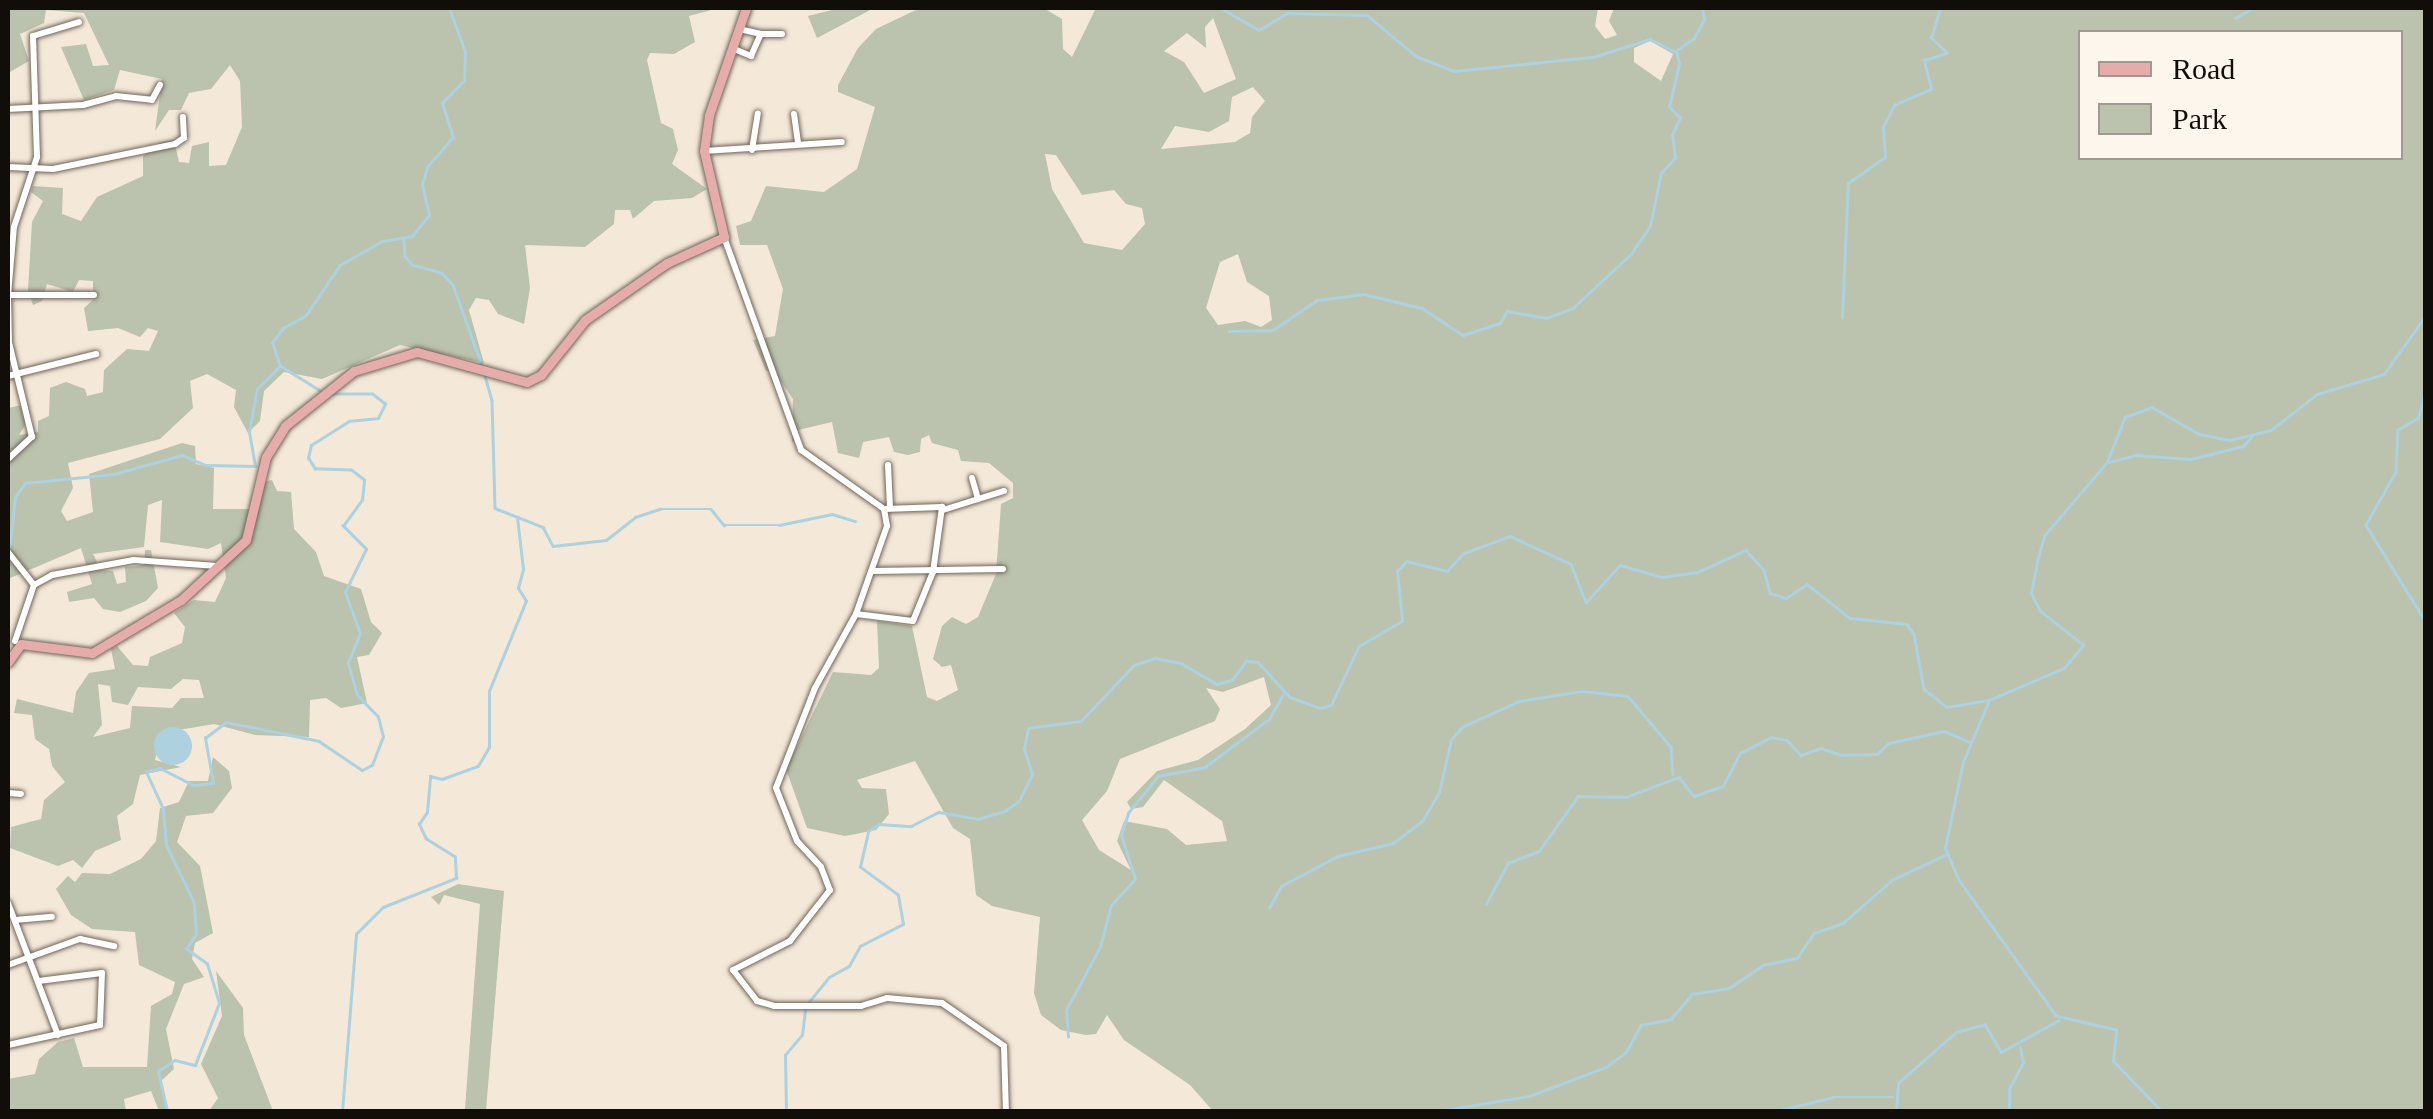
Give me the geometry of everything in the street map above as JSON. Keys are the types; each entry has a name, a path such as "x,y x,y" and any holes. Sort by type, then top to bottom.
{"main road":[{"path":"8,662 13,642 92,653 177,603 246,540 270,449 290,421 334,386 402,353 472,368 517,383 536,379 584,320 667,263 724,237 704,150 731,48 746,8"}],"street":[{"path":"8,459 32,438 8,344 8,295 14,227 34,169 38,107 34,34 79,22"},
{"path":"739,29 782,34"},
{"path":"731,48 751,56 761,34"},
{"path":"8,109 116,96 152,100 160,86"},
{"path":"752,150 758,112"},
{"path":"794,114 798,143"},
{"path":"8,167 34,169 179,143 183,117"},
{"path":"704,150 842,142"},
{"path":"724,237 801,450 887,508 944,510 1004,491"},
{"path":"8,295 94,295"},
{"path":"8,376 96,354"},
{"path":"888,465 886,533 873,571 856,614 814,688 776,788 797,840 821,867 830,890 790,941 733,968 757,1001 812,1007 861,1006 887,998 942,1003 1004,1046 1006,1112"},
{"path":"972,478 978,499"},
{"path":"856,614 913,621 932,572 944,510"},
{"path":"9,555 34,585"},
{"path":"34,585 115,562 172,559 218,566"},
{"path":"873,571 1003,569"},
{"path":"13,642 34,585"},
{"path":"8,793 21,794"},
{"path":"8,903 58,1035"},
{"path":"14,920 52,917"},
{"path":"8,964 80,939 114,946"},
{"path":"8,1045 100,1025 103,976 39,981"}],"green space":[{"path":"8,8 719,8 689,16 695,42 674,54 650,53 647,60 661,123 673,129 678,150 672,164 707,189 692,198 654,201 633,219 630,210 615,210 614,224 585,247 525,245 530,288 524,324 498,314 489,300 476,298 469,310 484,363 400,345 322,379 284,372 264,391 260,421 248,433 234,407 236,390 207,374 190,381 193,408 160,439 68,463 73,488 61,511 67,521 93,512 89,474 182,443 195,446 196,464 214,468 213,509 258,509 264,482 272,480 277,491 291,492 294,529 316,552 324,576 361,589 371,622 382,633 369,655 357,657 367,703 341,708 326,698 310,700 309,737 255,735 214,724 161,733 155,760 181,767 140,775 133,804 117,816 121,840 95,851 82,868 73,860 58,866 10,848 11,827 41,819 44,800 65,782 52,766 49,749 35,739 32,715 14,713 17,699 73,713 76,692 89,673 115,669 111,649 117,646 133,665 148,666 150,657 182,643 185,627 174,613 194,600 215,602 226,578 221,543 208,549 160,542 162,500 148,505 144,547 93,554 101,570 113,571 117,584 126,582 125,567 144,565 145,550 151,550 158,588 146,601 120,612 103,609 94,598 69,602 67,592 92,584 81,548 8,579 8,408 23,405 27,422 19,435 38,432 38,421 49,416 50,388 66,382 85,389 87,396 103,392 104,370 127,349 149,351 158,331 148,328 140,337 118,328 88,331 84,308 93,300 93,281 79,280 73,292 47,284 42,301 33,305 28,290 32,222 43,201 31,192 33,186 63,188 62,214 81,221 97,197 143,176 143,156 161,142 174,140 179,162 189,163 192,146 209,142 209,166 226,165 242,127 240,81 230,65 211,89 189,93 181,110 169,110 155,131 162,79 120,70 114,90 84,100 61,47 86,44 93,66 109,65 84,13 46,10 44,23 20,34 29,61 8,73","holes":["183,679 199,680 204,698 181,698 172,708 132,706 130,728 93,737 102,725 98,684 110,686 112,702 128,705 138,687 171,689"]},
{"path":"840,8 874,8 817,38 808,16"},
{"path":"920,8 1045,9 1062,19 1063,49 1072,57 1096,8 1598,8 1595,26 1605,39 1617,35 1609,21 1614,8 2425,8 2425,1111 1213,1111 1190,1085 1124,1040 1107,1015 1096,1034 1061,1030 1041,1015 1034,993 1040,917 992,906 976,895 970,839 953,828 915,761 857,780 862,788 886,789 889,814 876,830 845,836 807,828 786,769 833,672 871,675 879,668 877,621 912,626 927,697 937,701 958,690 951,665 942,667 933,659 942,626 952,617 966,624 978,617 996,574 1001,504 1013,498 1013,483 989,463 961,461 958,450 932,443 929,435 921,439 920,452 908,455 894,452 889,437 863,442 859,458 838,453 832,422 798,430 800,441 792,442 793,399 773,370 766,371 753,340 775,336 783,289 767,245 740,245 736,226 751,221 766,186 824,192 857,169 875,107 838,92 838,85 858,48 876,29","holes":["1213,18 1236,79 1204,93 1184,62 1164,51 1187,33 1206,48 1205,27","1650,41 1673,54 1661,81 1634,62 1634,48","1253,87 1265,101 1252,117 1250,133 1235,142 1161,149 1175,126 1209,132 1229,121 1232,97","1045,154 1056,155 1082,195 1114,190 1126,204 1142,208 1145,224 1122,250 1084,243 1052,189","1238,254 1247,282 1269,296 1272,320 1261,327 1245,321 1218,325 1206,308 1220,262","1264,677 1271,705 1245,729 1198,760 1157,771 1127,802 1131,809 1143,807 1164,780 1222,821 1227,841 1186,845 1167,829 1124,821 1117,841 1131,870 1099,850 1082,820 1107,791 1120,759 1215,721 1220,709 1206,688 1223,692"]},
{"path":"213,757 229,771 232,788 213,813 186,816 177,842 200,866 213,933 195,943 192,959 204,977 184,984 166,1029 174,1069 161,1081 169,1111 159,1111 151,1091 124,1099 126,1111 8,1111 8,1079 35,1074 39,1059 58,1042 74,1038 83,1067 147,1067 151,1006 172,994 175,982 139,965 135,932 92,929 71,915 56,889 68,876 75,882 82,873 110,874 141,859 156,841 160,808 179,802 189,781 208,781"},
{"path":"458,884 504,891 486,1111 465,1109 480,904 444,895 439,905 431,897"},
{"path":"216,971 243,1008 244,1035 273,1111 209,1111 218,1098 201,1064 222,1016"}],"water":[{"path":"173,727 186,733 192,746 186,759 173,765 160,759 154,746 160,733"}],"waterway":[{"path":"320,391 280,366 272,343 283,328 306,315 340,265 382,241 412,236 429,215 422,185 427,167 453,137 442,103 464,80 465,52 449,8"},
{"path":"1221,8 1259,30 1287,13 1367,15 1416,56 1454,71 1593,57 1650,39 1674,51"},
{"path":"1677,50 1694,38 1704,20 1702,8"},
{"path":"1842,318 1848,183 1885,157 1883,127 1894,105 1931,89 1924,60 1947,53 1931,38 1940,8"},
{"path":"2235,18 2253,8"},
{"path":"1229,331 1273,330 1317,300 1364,294 1422,308 1463,335 1500,323 1507,311 1546,318 1573,308 1631,254 1650,226 1661,173 1675,158 1672,135 1680,118 1669,107 1679,64 1676,51"},
{"path":"404,239 405,256 413,265 442,273 453,285 483,368"},
{"path":"2162,1112 2113,1061 2116,1030 2056,1016 1959,881 1945,848 1963,762 1989,700 2064,668 2083,645 2040,611 2031,593 2044,536 2107,462 2125,417 2152,407 2199,434 2230,440 2271,430 2317,394 2384,374 2426,315"},
{"path":"9,551 15,497 25,483 114,474 182,455 206,465 255,466 249,432 257,389 278,368"},
{"path":"485,376 492,400 495,508 543,527 553,546 606,540 635,517 660,509 711,509 724,525 779,525 832,514 855,521"},
{"path":"2426,389 2419,418 2398,430 2396,472 2366,525 2426,622"},
{"path":"167,1112 158,1071 175,1060 195,1065 219,1003 207,964 186,949 196,934 194,903 166,845 163,809 146,772 160,768 194,785 213,783 205,738 226,722 319,741 362,770 372,765 383,737 378,717 357,695 348,663 360,634 345,592 366,549 343,526 362,500 364,480 351,470 315,469 308,458 311,445 349,421 378,418 385,404 372,394 333,394"},
{"path":"2109,462 2136,455 2191,459 2243,446 2253,435"},
{"path":"342,1112 356,934 383,907 456,878 455,857 426,839 419,824 427,812 430,776 442,779 478,766 489,747 489,691 526,601 518,588 523,569 517,517"},
{"path":"808,1003 829,977 849,966 860,946 903,924 898,895 860,867 868,831 879,824 911,826 939,812 977,819 1005,811 1019,801 1032,774 1024,749 1028,728 1081,721 1134,665 1155,658 1181,663 1217,684 1232,680 1246,661 1258,662 1290,697 1320,708 1331,705 1359,646 1402,621 1397,571 1407,561 1447,571 1464,553 1510,536 1571,564 1586,602 1620,565 1662,577 1698,572 1746,550 1764,570 1770,593 1786,598 1807,584 1850,618 1907,624 1914,634 1924,689 1947,707 1989,700"},
{"path":"1269,908 1281,886 1338,856 1393,843 1423,820 1439,792 1451,740 1462,727 1519,701 1582,691 1628,696 1671,747 1673,774"},
{"path":"1068,1037 1066,1010 1100,947 1111,905 1135,879 1121,835 1128,813 1158,776 1205,767 1269,719 1283,695"},
{"path":"1486,904 1508,863 1539,851 1578,796 1626,797 1679,777 1694,796 1723,786 1740,753 1771,737 1787,740 1801,755 1821,748 1841,755 1877,754 1889,743 1944,731 1970,742"},
{"path":"1438,1111 1529,1096 1606,1067 1626,1052 1641,1025 1671,1019 1692,994 1729,988 1763,965 1797,958 1814,933 1843,923 1892,880 1947,854"},
{"path":"786,1112 785,1055 802,1035 805,1010"},
{"path":"1896,1112 1898,1083 1956,1032 1985,1024 2001,1052 2059,1020"},
{"path":"2009,1112 2009,1089 2023,1063 2020,1047"},
{"path":"1772,1112 1833,1097 1893,1097"}]}
